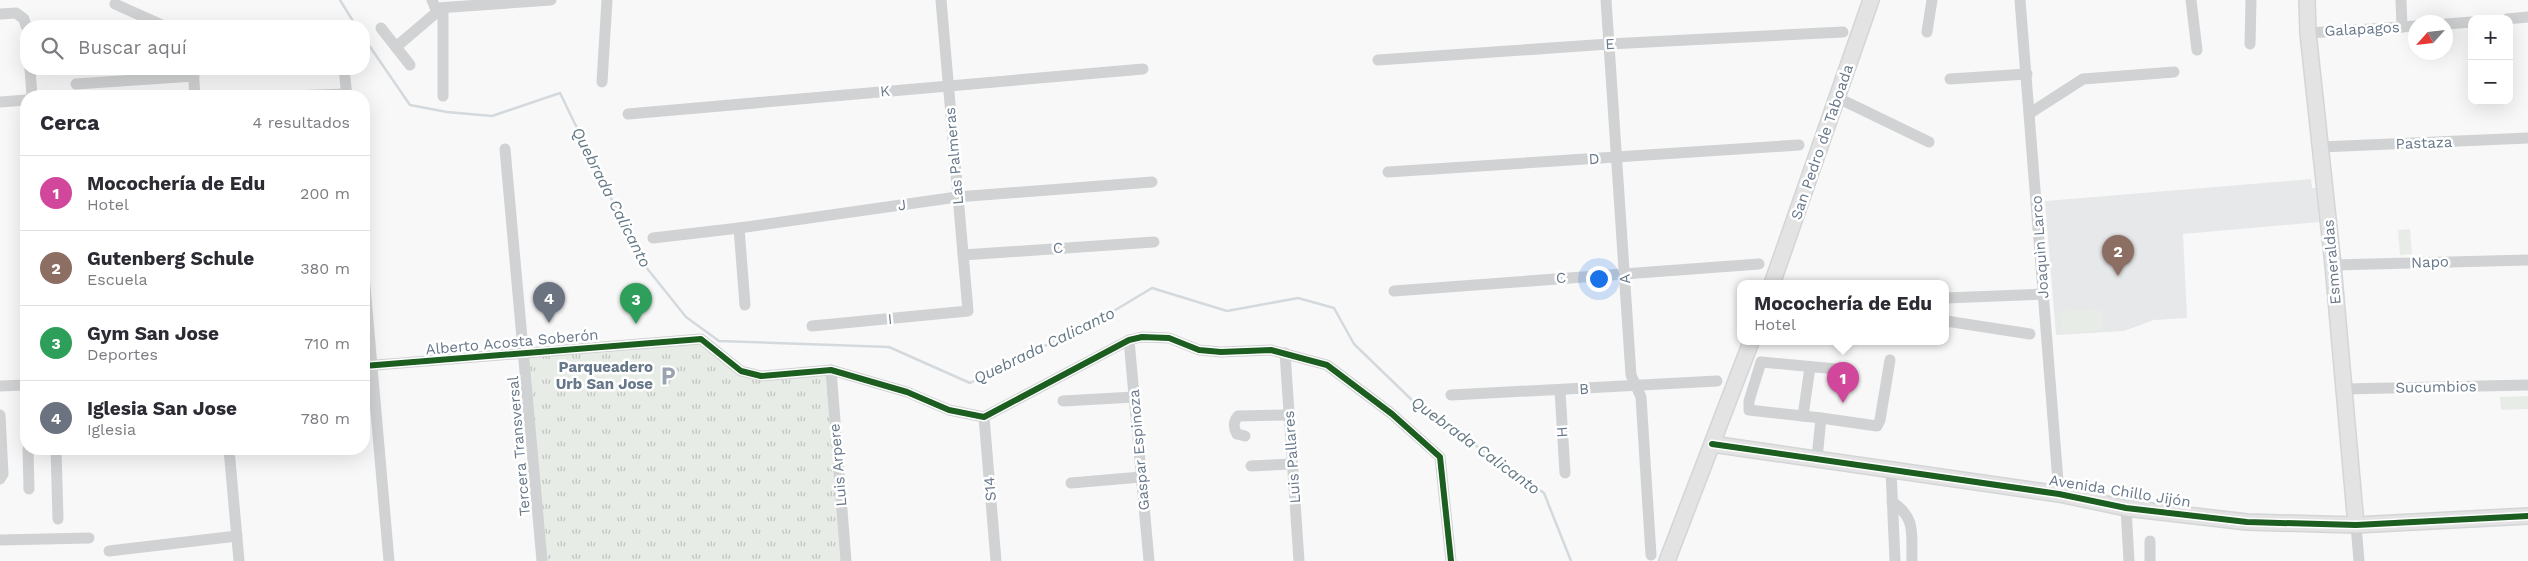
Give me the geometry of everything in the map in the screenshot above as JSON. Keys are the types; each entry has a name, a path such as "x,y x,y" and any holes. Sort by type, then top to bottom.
{"street":[{"path":"432,0 440,10 443,96"},
{"path":"396,47 440,10 519,1 551,0"},
{"path":"602,82 607,0"},
{"name":"Las Palmeras","path":"941,0 968,311"},
{"name":"A","path":"1606,0 1618,157 1631,375 1641,397 1651,555"},
{"name":"San Pedro de Taboada","path":"1775,280 1872,0"},
{"path":"1927,32 1932,0"},
{"name":"Joaquìn Larco","path":"2020,0 2058,494"},
{"path":"2191,0 2198,50"},
{"path":"2250,44 2251,0"},
{"name":"Esmeraldas","path":"2307,0 2308,33 2333,265 2356,525"},
{"path":"2401,0 2402,27"},
{"path":"115,4 151,20"},
{"path":"0,14 16,13 24,20"},
{"path":"2513,18 2528,17"},
{"path":"2453,23 2468,22"},
{"name":"Galapagos","path":"2308,33 2408,27"},
{"path":"381,28 410,65"},
{"name":"E","path":"1378,60 1609,44 1842,32"},
{"name":"K","path":"628,114 1143,68"},
{"path":"2030,113 2083,79 2174,72"},
{"path":"1950,79 2027,74"},
{"path":"30,75 32,90"},
{"path":"76,84 164,75"},
{"path":"193,75 195,90"},
{"path":"345,75 346,90"},
{"path":"1838,98 1929,142"},
{"path":"0,102 20,100"},
{"name":"Pastaza","path":"2321,147 2528,138"},
{"name":"D","path":"1388,172 1799,145"},
{"name":"Tercera Transversal","path":"505,149 542,561"},
{"name":"J","path":"652,238 739,228 957,197 1152,182"},
{"path":"739,228 746,305"},
{"name":"C","path":"962,254 1154,242"},
{"name":"Napo","path":"2333,265 2528,260"},
{"name":"C","path":"1394,291 1759,264"},
{"path":"1949,298 2044,294"},
{"name":"I","path":"812,326 968,311"},
{"path":"1949,321 2030,334"},
{"path":"831,370 907,392 948,410 984,417 1129,340 1142,337 1169,338 1200,350 1221,352 1270,350 1327,365 1392,414 1440,457 1451,561"},
{"name":"Alberto Acosta Soberón","path":"370,366 702,340 741,371 761,376 831,370"},
{"name":"Gaspar Espinoza","path":"1129,340 1149,561"},
{"path":"1667,561 1750,345"},
{"name":"Luis Pallares","path":"1285,353 1292,464 1291,516 1299,561"},
{"path":"1847,370 1761,362 1749,401 1750,410 1877,426 1880,420 1890,360"},
{"path":"1803,416 1810,368"},
{"name":"Luis Arpere","path":"831,370 846,561"},
{"name":"B","path":"1451,395 1560,391 1717,381"},
{"path":"0,386 20,385"},
{"path":"370,385 389,561"},
{"name":"Sucumbios","path":"2344,389 2528,385"},
{"name":"H","path":"1560,391 1565,474"},
{"path":"1063,402 1134,396"},
{"path":"0,415 2,474 0,478"},
{"path":"1245,436 1236,434 1234,429 1234,420 1238,416 1289,415"},
{"name":"S14","path":"984,417 996,561"},
{"path":"1817,458 1821,418"},
{"name":"Avenida Chillo Jijón","path":"1712,444 2058,494 2126,508 2247,522 2356,525 2528,516"},
{"path":"28,455 29,489"},
{"path":"56,455 58,519"},
{"path":"230,455 239,561"},
{"path":"1251,466 1292,464"},
{"path":"1891,470 1895,561"},
{"path":"1070,483 1141,477"},
{"path":"1892,502 1906,513 1911,523 1912,561"},
{"path":"2126,508 2129,561"},
{"path":"2356,525 2359,561"},
{"path":"109,551 237,536"},
{"path":"0,540 89,538"},
{"path":"2150,541 2150,561"}],"shaded area":[{"path":"2311,179 2312,188 2316,188 2319,222 2183,234 2187,318 2154,320 2124,331 2056,335 2045,201"}],"green space":[{"path":"2410,229 2412,254 2400,255 2398,230"},
{"path":"2102,309 2102,330 2062,333 2060,311"},
{"path":"701,339 741,371 831,370 846,561 542,561 523,353"},
{"path":"2528,396 2528,409 2501,410 2500,397"}],"waterway":[{"name":"Quebrada Calicanto","path":"340,0 352,20"},
{"name":"Quebrada Calicanto","path":"370,47 410,105 447,112 492,116 560,93 642,262 686,317 719,341 889,347 970,383 1107,315 1152,288 1227,311 1298,298 1334,308 1354,344 1416,404 1544,493 1571,561"}],"cycle path":[{"path":"370,366 701,339 741,371 761,376 831,370 907,392 949,410 984,417 1129,340 1142,337 1169,338 1199,350 1221,352 1271,350 1327,365 1392,414 1440,457 1451,561"},
{"path":"1712,444 2059,494 2126,508 2247,522 2356,525 2528,516"}],"place":[{"name":"Gutenberg Schule","path":"2118,276"},
{"name":"Iglesia San Jose","path":"549,323"},
{"name":"Gym San Jose","path":"636,324"},
{"name":"Parqueadero Urb San Jose","path":"668,376"},
{"name":"Mocochería de Edu","path":"1843,403"}]}
